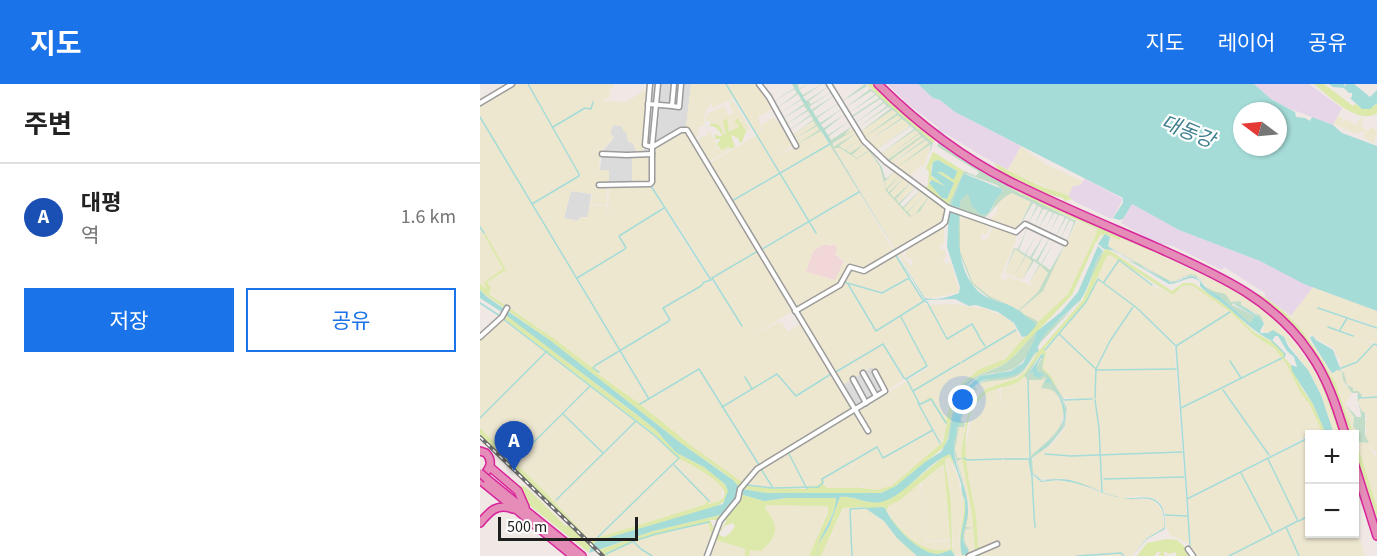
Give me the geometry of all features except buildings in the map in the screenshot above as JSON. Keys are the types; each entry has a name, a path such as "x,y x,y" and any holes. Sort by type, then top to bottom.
{"highway":[{"path":"878,84 914,117 954,148 987,169 1028,190 1216,274 1256,297 1282,320 1308,350 1330,390 1344,430"},
{"path":"480,451 490,457 490,467 483,481"},
{"path":"490,467 518,491 529,513"},
{"path":"480,473 483,481 519,512 578,555"},
{"path":"1359,479 1377,536"},
{"path":"483,481 529,513 578,555"},
{"path":"480,523 495,508 505,507 519,512"}],"street":[{"path":"480,103 512,84"},
{"path":"650,84 645,145 652,147 681,130 687,130 868,431"},
{"path":"599,185 650,184 658,84"},
{"path":"672,106 674,84"},
{"path":"648,104 679,107 681,84"},
{"path":"759,84 769,97 796,146"},
{"path":"829,84 870,146 886,162 948,208 1016,232 1019,232 1024,224 1065,243"},
{"path":"602,154 627,156 652,154"},
{"path":"795,311 840,285 850,267 864,271 942,225 945,222 948,208"},
{"path":"480,338 507,308"},
{"path":"707,556 720,520 737,500 741,488 758,469 855,411 885,389 875,372"},
{"path":"863,374 876,396"},
{"path":"853,379 866,403"},
{"path":"969,556 997,544"},
{"path":"1188,549 1193,556"}],"shaded area":[{"path":"515,84 613,84 609,99 605,99 605,103 607,101 626,102 647,89 644,154 637,154 633,143 628,142 626,131 624,132 621,126 613,125 610,134 614,137 601,152 599,166 599,170 609,170 609,184 599,184 607,185 607,205 590,204 593,194 571,191 564,218 577,221 581,217 587,218 590,205 607,206 608,216 609,185 651,185 677,230 719,290 654,189 653,148 680,131 686,130 730,203 756,187 730,202 708,164 757,135 734,98 713,108 708,101 710,106 706,109 704,123 700,122 706,126 699,126 698,136 693,138 686,127 691,84 758,84 771,102 758,112 772,103 774,108 758,115 762,132 765,129 763,130 761,125 774,117 777,122 781,120 794,144 777,156 796,146 794,141 816,126 793,140 791,136 814,121 820,130 807,139 821,131 858,191 808,222 859,193 894,252 863,270 850,266 835,254 837,248 835,244 823,245 813,251 806,272 835,280 843,263 849,267 839,284 795,309 760,250 802,225 759,249 732,205 794,310 750,338 780,321 779,330 781,321 788,332 802,323 808,331 797,311 842,284 850,267 865,271 894,253 927,305 954,304 986,309 1007,318 1006,320 1014,324 1023,340 1001,361 971,375 967,371 970,376 953,393 946,421 931,397 919,403 931,400 947,424 942,442 938,440 940,444 937,448 887,488 865,490 863,489 864,484 860,489 827,488 822,479 816,487 807,488 768,488 747,484 762,466 745,484 693,447 640,403 598,374 599,371 594,366 591,368 556,340 489,293 491,288 487,282 506,270 480,226 480,105","holes":["890,356 905,379 929,367 859,411 870,435 857,414 853,413 764,465 854,410 826,363 841,386 872,367 887,391 903,380"]},
{"path":"648,84 691,84 686,127 676,131 651,153 644,152"},
{"path":"887,84 918,84 933,98 940,100 955,112 1021,146 1008,170 945,133 943,134 938,130 939,128"},
{"path":"1254,84 1309,84 1342,108 1333,125 1288,108 1287,102 1277,102"},
{"path":"733,101 750,128 744,139 744,127 734,120 734,123 740,127 731,132 728,122 724,119 727,133 725,135 720,126 706,120 707,114 724,106 729,115 734,114 729,103"},
{"path":"892,109 897,114 893,117 898,114 902,118 867,142 860,132"},
{"path":"1338,116 1343,118 1342,124 1346,119 1356,125 1361,118 1364,119 1361,126 1367,131 1372,127 1377,132 1374,142 1372,143 1363,136 1366,132 1356,134 1334,124"},
{"path":"902,119 910,125 875,151 868,143"},
{"path":"613,125 621,126 627,131 636,149 632,184 609,184 609,170 600,170 602,152 614,138 610,134"},
{"path":"853,127 858,132 842,143 859,133 865,143 850,154 856,158 851,154 866,144 871,149 861,156 869,151 880,167 884,186 884,182 896,170 910,181 895,199 911,182 916,185 899,203 897,201 903,209 921,189 925,192 907,213 926,193 947,208 944,222 896,251 833,145 844,136 843,134"},
{"path":"709,130 718,147 722,150 729,146 730,149 707,163 698,147 700,146 699,138 707,135"},
{"path":"915,130 925,139 891,164 889,160 911,143 886,161 880,155"},
{"path":"926,140 930,143 904,162 931,143 924,167 921,165 909,178 892,165"},
{"path":"1021,147 1047,165 1082,181 1080,185 1073,186 1068,196 1015,174 1008,169"},
{"path":"632,156 651,156 649,183 632,184"},
{"path":"1085,179 1123,199 1112,219 1075,202 1068,196 1073,186 1080,185"},
{"path":"571,191 591,194 588,217 581,217 580,221 564,218"},
{"path":"1012,193 1031,202 1016,231 987,221 997,213 996,206 999,200"},
{"path":"1132,204 1179,230 1260,261 1313,287 1291,316 1265,297 1265,293 1224,267 1222,270 1173,246 1155,243 1121,223"},
{"path":"961,214 991,224 987,235 982,233 980,239 988,238 993,225 1016,233 1015,243 1000,278 1006,280 1008,276 1036,287 1030,283 1040,265 1048,273 1040,290 1019,310 976,288 960,251"},
{"path":"1077,222 1098,231 1071,290 1042,320 1038,322 1026,317 1020,310 1042,291"},
{"path":"944,224 944,243 940,246 941,250 945,249 946,257 943,259 946,264 951,263 959,290 956,293 929,299 934,296 924,297 897,252 900,252 910,266 913,264 911,258 908,259 905,254 907,247"},
{"path":"480,229 503,269 484,282 487,291 480,284"},
{"path":"1111,236 1119,240 1121,237 1233,289 1268,313 1290,337 1313,369 1338,430 1331,430 1321,395 1308,370 1284,337 1268,332 1263,333 1264,322 1259,315 1242,305 1241,301 1231,302 1225,295 1212,292 1200,278 1187,274 1175,281 1168,280 1108,246"},
{"path":"826,243 830,246 835,244 838,248 835,254 844,262 835,280 806,272 813,251"},
{"path":"1015,249 1025,255 1022,262 1026,256 1033,260 1022,280 1005,273"},
{"path":"1110,255 1135,271 1156,289 1158,287 1173,295 1182,286 1192,285 1230,312 1255,336 1274,348 1287,365 1321,430 1305,430 1305,437 1293,444 1188,498 1176,346 1174,345 1187,515 1173,516 1188,516 1189,544 1170,535 1161,504 1154,498 1137,496 1123,498 1153,500 1162,510 1164,528 1147,538 1132,556 981,556 965,458 972,413 982,397 990,390 998,388 1001,403 1001,388 1015,384 1024,376 1038,380 1046,377 1042,385 1043,389 1050,388 1056,392 1064,413 1058,430 1028,458 1031,476 1042,482 1052,480 1075,483 1099,492 1113,495 1103,492 1102,471 1102,491 1065,479 1039,478 1032,471 1032,462 1038,453 1050,447 1065,428 1068,408 1065,400 1095,400 1062,397 1051,376 1043,368 1046,354 1044,350 1086,302 1107,256"},
{"path":"1313,287 1377,311 1377,327 1319,308 1377,329 1377,344 1358,338 1373,344 1372,347 1377,346 1377,397 1362,397 1357,391 1353,391 1353,388 1346,384 1341,369 1355,363 1340,368 1340,360 1335,349 1312,334 1309,336 1310,341 1291,316"},
{"path":"503,318 654,435 676,456 701,469 723,486 721,499 591,540 480,428 480,339"},
{"path":"1313,344 1331,372 1339,370 1342,372 1345,386 1352,392 1345,404 1354,417 1353,427 1357,430 1352,430 1337,392 1336,383"},
{"path":"1037,353 1022,375 1009,382 986,389 970,408 962,457 957,459 955,444 959,427 965,424 961,420 971,392 974,389 977,391 975,388 986,380 1017,376"},
{"path":"872,367 887,390 855,409 841,386"},
{"path":"1377,397 1377,453 1369,445 1375,456 1377,454 1377,507 1359,450 1359,441 1367,443 1365,425 1367,418 1361,410 1358,399"},
{"path":"1305,440 1305,538 1359,536 1365,556 1196,556 1191,551 1188,499"},
{"path":"949,457 958,478 963,503 958,542 962,556 958,556 953,548 951,503 945,460"},
{"path":"963,458 972,513 975,552 969,555 964,535 966,529 972,528 966,527 969,505 957,461"},
{"path":"944,465 950,540 928,541 921,484"},
{"path":"919,485 926,542 950,541 951,549 925,550 905,533 888,512 888,506"},
{"path":"766,505 825,506 828,509 809,556 749,556 750,550 770,542 774,536 775,526 764,508"},
{"path":"845,507 865,508 883,521 897,539 917,556 821,556"},
{"path":"707,522 712,537 706,556 609,556 606,554 634,541"},
{"path":"716,540 745,550 745,556 708,556"}],"green space":[{"path":"792,84 798,84 799,89 808,84 799,90 803,95 822,84 803,97 806,101 829,86 809,101 811,104 833,91 810,106 811,110 835,95 813,111 816,117 840,102 817,118 820,123 843,108 821,125 824,128 846,113 825,130 828,135 851,120 829,136 831,140 851,127 844,135 856,129 833,143 833,147 858,132 839,146 845,150 862,138 846,150 850,153 865,143 852,155 857,158 871,149 870,151 882,167 885,178 896,170 884,182 886,189 901,174 887,190 889,192 905,177 890,193 894,198 911,182 896,199 899,203 917,186 900,204 903,207 921,189 904,208 907,212 926,193 908,212 911,216 930,195 920,211 910,217 886,191 880,167 869,151 857,159 840,148 834,148 896,251 821,131 796,145 819,130 817,126 793,140 816,125 813,121 791,136 813,120 811,116 788,131 810,115 808,111 785,125 807,110 804,106 782,119 804,104 801,100 779,114 801,99 798,94 776,109 797,93 794,89 772,103 794,88"},
{"path":"865,84 933,143 929,155 931,144 896,168 929,143 926,140 891,164 925,139 922,137 888,162 886,161 921,136 919,134 884,159 919,133 915,130 879,155 914,129 911,126 875,151 910,126 902,119 867,142 901,118 898,115 863,138 897,113 892,110 860,132 891,108 888,107 857,128 887,106 884,103 854,124 883,102 880,99 850,117 879,98 876,95 848,114 875,94 871,91 845,108 870,89 867,86 841,102"},
{"path":"867,84 873,84 935,138 933,143 889,106"},
{"path":"1314,84 1324,84 1353,106 1355,104 1361,108 1373,107 1377,103 1377,113 1361,116 1353,113"},
{"path":"727,118 729,132 739,127 734,123 736,119 746,131 740,143 738,138 731,135 735,147 730,149 729,146 722,150 717,144 721,139 715,139 715,134 723,135 715,127 710,126 711,123 719,125 726,134 723,121"},
{"path":"939,141 1021,191 1186,263 1239,292 1263,309 1284,327 1303,351 1311,364 1325,391 1340,430 1338,430 1314,370 1297,344 1254,304 1203,274 1121,238 1119,240 1105,234 1098,244 1103,235 1101,234 1096,243 1094,242 1072,295 1011,359 973,378 960,388 954,402 948,435 943,448 896,486 886,492 877,493 766,493 742,489 746,485 807,489 807,487 819,485 822,479 822,483 827,488 877,490 891,486 943,442 947,423 944,422 931,399 919,403 931,397 946,421 952,396 962,383 980,369 1005,359 1038,322 1068,294 1097,229 1034,201"},
{"path":"939,143 1019,193 1076,221 1066,243 1074,222 1070,220 1060,240 1069,219 1066,218 1055,238 1065,217 1059,215 1049,234 1058,215 1054,213 1044,231 1053,213 1049,211 1038,229 1048,210 1043,209 1034,227 1042,208 1038,206 1028,224 1037,205 1033,203 1018,229 1031,202 1012,193 1003,198 982,220 959,210 961,200 968,192 976,209 986,215 992,209 995,199 1003,191 997,185 967,174 962,176 950,207 948,206 964,171 976,176 979,172 937,146"},
{"path":"933,152 964,171 948,206 925,189 928,185 929,172 926,168","holes":["938,160 957,171 950,178 942,172 937,172 954,183 947,199 942,198 929,183 930,180 946,187 931,176 934,161"]},
{"path":"994,163 1072,199 1065,201 1063,198 1044,193 999,171"},
{"path":"960,213 960,251 973,283 989,296 1013,307 989,298 972,284 959,252"},
{"path":"1028,226 1019,250 1025,254 1037,234 1026,254 1030,257 1045,233 1032,258 1036,260 1051,236 1038,261 1041,264 1056,239 1042,264 1050,270 1065,244 1043,291 1020,310 1038,322 1036,326 1015,308 1019,310 1038,292 1048,273 1040,265 1029,283 1039,265 1034,261 1022,280 1032,261 1026,256 1014,276 1025,256 1015,249 1006,270 1014,248 1018,249"},
{"path":"480,228 506,270 487,282 491,288 489,294 591,367 595,366 593,368 598,371 598,374 745,484 739,490 733,480 682,444 551,341 483,293 480,290 480,284 486,289 484,282 503,269"},
{"path":"1108,246 1170,281 1190,274 1194,274 1199,278 1193,275 1174,282 1167,281 1141,265 1148,271 1127,260 1136,263"},
{"path":"1106,248 1172,291 1183,283 1193,283 1229,308 1254,332 1276,344 1285,355 1301,387 1313,404 1324,430 1321,430 1287,365 1274,348 1255,336 1230,312 1192,285 1182,286 1173,295 1110,255 1107,256 1086,302 1044,349 1046,354 1043,368 1051,376 1058,389 1042,369 1044,354 1042,354 1022,379 989,391 973,409 968,423 966,452 969,482 976,514 978,546 980,547 981,556 978,556 975,552 972,513 961,453 968,413 973,402 986,389 1018,378 1025,372 1037,353 1083,300 1100,257"},
{"path":"1104,251 1081,300 1039,346 1046,332 1076,305"},
{"path":"1204,285 1211,290 1225,294 1231,302 1241,301 1241,305 1261,316 1264,324 1255,313 1232,303 1255,316 1250,323"},
{"path":"1254,292 1288,315 1310,342 1336,383 1352,430 1347,430 1324,373 1302,338"},
{"path":"505,314 655,429 677,453 704,467 721,480 729,490 725,501 713,508 597,541 588,552 523,500 517,488 519,485 526,487 566,526 570,525 588,543 590,542 480,435 480,428 590,540 704,505 708,500 709,504 721,499 725,493 712,478 674,455 654,434 503,318"},
{"path":"1036,332 1030,349 1017,367 977,378 963,391 948,440 943,448 959,390 971,379 1007,362"},
{"path":"1038,352 1024,370 1017,376 980,384 975,387 978,391 973,389 961,420 965,424 964,427 959,427 955,449 957,458 963,458 957,461 966,491 956,461 954,446 964,404 970,391 976,386 983,382 998,376 1022,371 1034,353"},
{"path":"1040,354 1028,375 1033,372 1035,376 1043,373 1038,372 1037,366 1044,355 1042,369 1064,399 1055,389 1060,399 1052,390 1041,388 1046,377 1041,380 1028,380 1024,376"},
{"path":"1339,369 1344,373 1347,385 1362,395 1358,402 1358,393 1352,393 1343,380 1342,372 1337,370"},
{"path":"1063,400 1067,408 1065,426 1049,446 1032,458 1033,473 1041,480 1032,473 1031,458 1032,476 1029,458 1055,433 1063,418 1062,428 1065,417"},
{"path":"1358,402 1365,413 1365,435 1369,443 1359,442 1360,432 1353,427 1354,417 1346,405 1357,417 1361,417"},
{"path":"1359,450 1377,507 1377,525 1359,466"},
{"path":"948,453 955,470 949,457 945,460 951,503 952,548 957,556 951,550 937,554 922,549 907,537 888,513 906,535 922,546 940,550 951,549 944,465 900,500 888,506 887,512 885,508 843,508 821,556 809,556 828,512 828,507 825,506 766,505 765,508 775,526 774,536 761,551 750,550 749,556 745,556 745,549 716,540 714,542 717,531 725,537 735,526 733,523 724,526 720,531 727,520 723,520 740,494 764,501 786,498 837,498 820,542 829,527 840,497 868,502 884,500 903,489"},
{"path":"1042,480 1073,481 1102,492 1072,482"},
{"path":"961,488 965,508 961,549 962,555 966,556 962,556 960,546 960,537 964,511"},
{"path":"728,509 720,520 710,520 715,531 712,537 707,522 634,541 606,553 609,556 596,551 653,531 720,515"},
{"path":"968,510 966,527 973,528 966,529 964,535 969,550 968,555 963,534"},
{"path":"1167,539 1177,540 1187,549 1188,556 1175,556 1177,554 1175,552 1170,554 1163,551 1165,556 1158,555 1161,552 1157,552 1154,556 1137,556 1147,543"}],"water":[{"name":"대동강","path":"918,84 1254,84 1277,102 1233,102 1233,156 1287,156 1287,108 1295,112 1296,117 1310,121 1312,117 1333,125 1342,133 1377,146 1377,311 1304,284 1260,261 1179,230 1132,204 1123,219 1113,218 1123,203 1123,198 955,112 940,100 933,98"},
{"path":"1329,84 1344,84 1345,87 1346,84 1354,84 1370,97 1377,90 1377,103 1370,109 1362,109 1350,98 1352,93"},
{"path":"938,160 957,171 954,180 942,172 937,172 954,183 947,199 942,198 929,183 932,180 946,187 931,175 933,162"},
{"path":"965,174 1002,189 1002,193 986,215 980,214 972,206 968,193 961,200 959,210 950,207 962,176"},
{"path":"949,210 960,213 959,246 964,269 969,279 983,295 1013,307 1035,323 1036,326 1027,336 1022,337 1014,323 998,312 976,305 969,306 955,299 925,300 896,253 925,298 938,299 959,293 960,287 947,247"},
{"path":"1105,234 1110,237 1108,246 1120,255 1098,244"},
{"path":"1098,246 1103,251 1084,294 1049,330 1039,345 1038,352 1034,353 1025,367 1017,374 979,383 966,398 957,427 954,447 967,501 968,514 963,540 968,549 968,555 962,555 960,544 965,513 963,491 950,454 933,464 899,494 890,499 876,503 840,497 829,527 819,544 833,513 836,498 786,498 764,501 740,494 742,489 766,493 881,493 896,486 941,452 949,438 952,419 965,389 980,376 1011,371 1023,363 1036,332 1061,312 1078,292"},
{"path":"1130,261 1170,282 1177,282 1189,276 1196,277 1208,290 1218,295 1250,323 1255,316 1230,302 1257,316 1264,324 1261,333 1273,330 1284,337 1288,346 1308,370 1321,395 1333,430 1324,430 1313,404 1292,371 1291,365 1297,367 1294,357 1287,351 1278,336 1275,336 1272,341 1259,334 1203,289 1196,279 1189,278 1174,284 1169,284"},
{"path":"480,290 551,341 682,444 733,480 739,487 738,494 730,508 720,515 653,531 589,553 591,546 597,541 723,504 728,491 725,484 704,467 677,453 655,429 636,414 480,298"},
{"path":"1313,336 1333,350 1340,368 1333,373 1311,340 1310,337"},
{"path":"1044,354 1037,365 1038,372 1044,374 1039,378 1034,376 1033,372 1028,375"},
{"path":"1044,374 1048,377 1063,402 1065,409 1064,423 1061,430 1056,437 1031,458 1032,473 1042,481 1056,479 1070,480 1092,488 1062,480 1041,482 1032,474 1030,459 1036,452 1056,436 1061,429 1064,414 1060,399 1051,383 1045,383 1048,378"},
{"path":"1120,498 1153,499 1159,503 1164,512 1165,529 1147,539 1133,556 1147,538 1164,528 1163,514 1159,505 1153,500"},
{"path":"865,508 885,508 906,537 922,549 937,554 951,550 955,556 917,556 897,538 884,521"}],"waterway":[{"path":"528,84 579,174 532,204"},
{"path":"726,84 816,233"},
{"path":"794,84 830,142"},
{"path":"646,113 647,89"},
{"path":"553,127 585,108 591,109 593,102"},
{"path":"480,117 649,399"},
{"path":"732,201 830,144"},
{"path":"651,186 711,280 663,308 670,320"},
{"path":"762,249 859,192"},
{"path":"626,248 619,236 664,208"},
{"path":"480,227 484,233"},
{"path":"577,278 625,249"},
{"path":"742,326 712,278 758,251"},
{"path":"895,254 909,277"},
{"path":"1104,282 1119,260 1152,285"},
{"path":"844,282 882,293 909,278 923,300 927,302 947,339 972,324 979,336"},
{"path":"1045,350 1086,302 1098,279 1137,308 1175,345"},
{"path":"848,284 876,331 924,301"},
{"path":"480,303 500,316"},
{"path":"1095,398 1096,369 1110,341 1133,307"},
{"path":"1318,308 1377,328"},
{"path":"1187,498 1176,346 1230,312"},
{"path":"834,373 883,344 904,378 906,379 927,366 901,317"},
{"path":"502,318 654,435 679,458 598,537"},
{"path":"1340,330 1347,318"},
{"path":"599,372 593,368 596,365 669,321"},
{"path":"1328,327 1353,336"},
{"path":"962,362 1016,330"},
{"path":"1059,334 1096,369"},
{"path":"979,337 985,346"},
{"path":"1272,341 1285,354 1284,357"},
{"path":"1339,369 1357,362 1374,344 1377,345"},
{"path":"480,418 547,351"},
{"path":"1181,408 1282,358"},
{"path":"1230,361 1241,378"},
{"path":"913,391 960,363"},
{"path":"640,404 699,369 759,465"},
{"path":"1096,370 1176,369"},
{"path":"722,407 777,374 796,396 831,374"},
{"path":"745,377 752,389"},
{"path":"907,380 919,403 931,399 946,423"},
{"path":"1028,380 1030,457"},
{"path":"516,460 590,386"},
{"path":"1223,390 1269,455"},
{"path":"1358,396 1361,398 1377,397"},
{"path":"1063,400 1092,399"},
{"path":"1095,400 1099,428 1102,492"},
{"path":"918,403 940,443"},
{"path":"563,414 603,453"},
{"path":"556,500 636,421"},
{"path":"819,486 823,483 822,479 877,447 883,458 933,430"},
{"path":"663,437 676,451"},
{"path":"1190,546 1187,499 1305,440"},
{"path":"788,452 807,489"},
{"path":"1045,454 1071,456 1182,452"},
{"path":"964,458 967,460 1002,459"},
{"path":"1004,459 1029,459 1034,514"},
{"path":"1229,556 1298,521 1268,459"},
{"path":"674,465 709,501"},
{"path":"761,469 773,488 819,487"},
{"path":"1241,473 1272,532"},
{"path":"1104,479 1184,477"},
{"path":"747,485 772,488"},
{"path":"962,487 964,497"},
{"path":"852,556 850,509 865,508"},
{"path":"1034,515 1035,527"},
{"path":"1165,515 1188,516"},
{"path":"1299,521 1305,518"},
{"path":"606,554 656,534 709,522"},
{"path":"1286,527 1299,556"},
{"path":"634,542 652,556"},
{"path":"1077,556 1121,553 1124,556"}],"railway":[{"path":"480,437 603,556"}],"place":[{"name":"대평","path":"514,471"}]}
